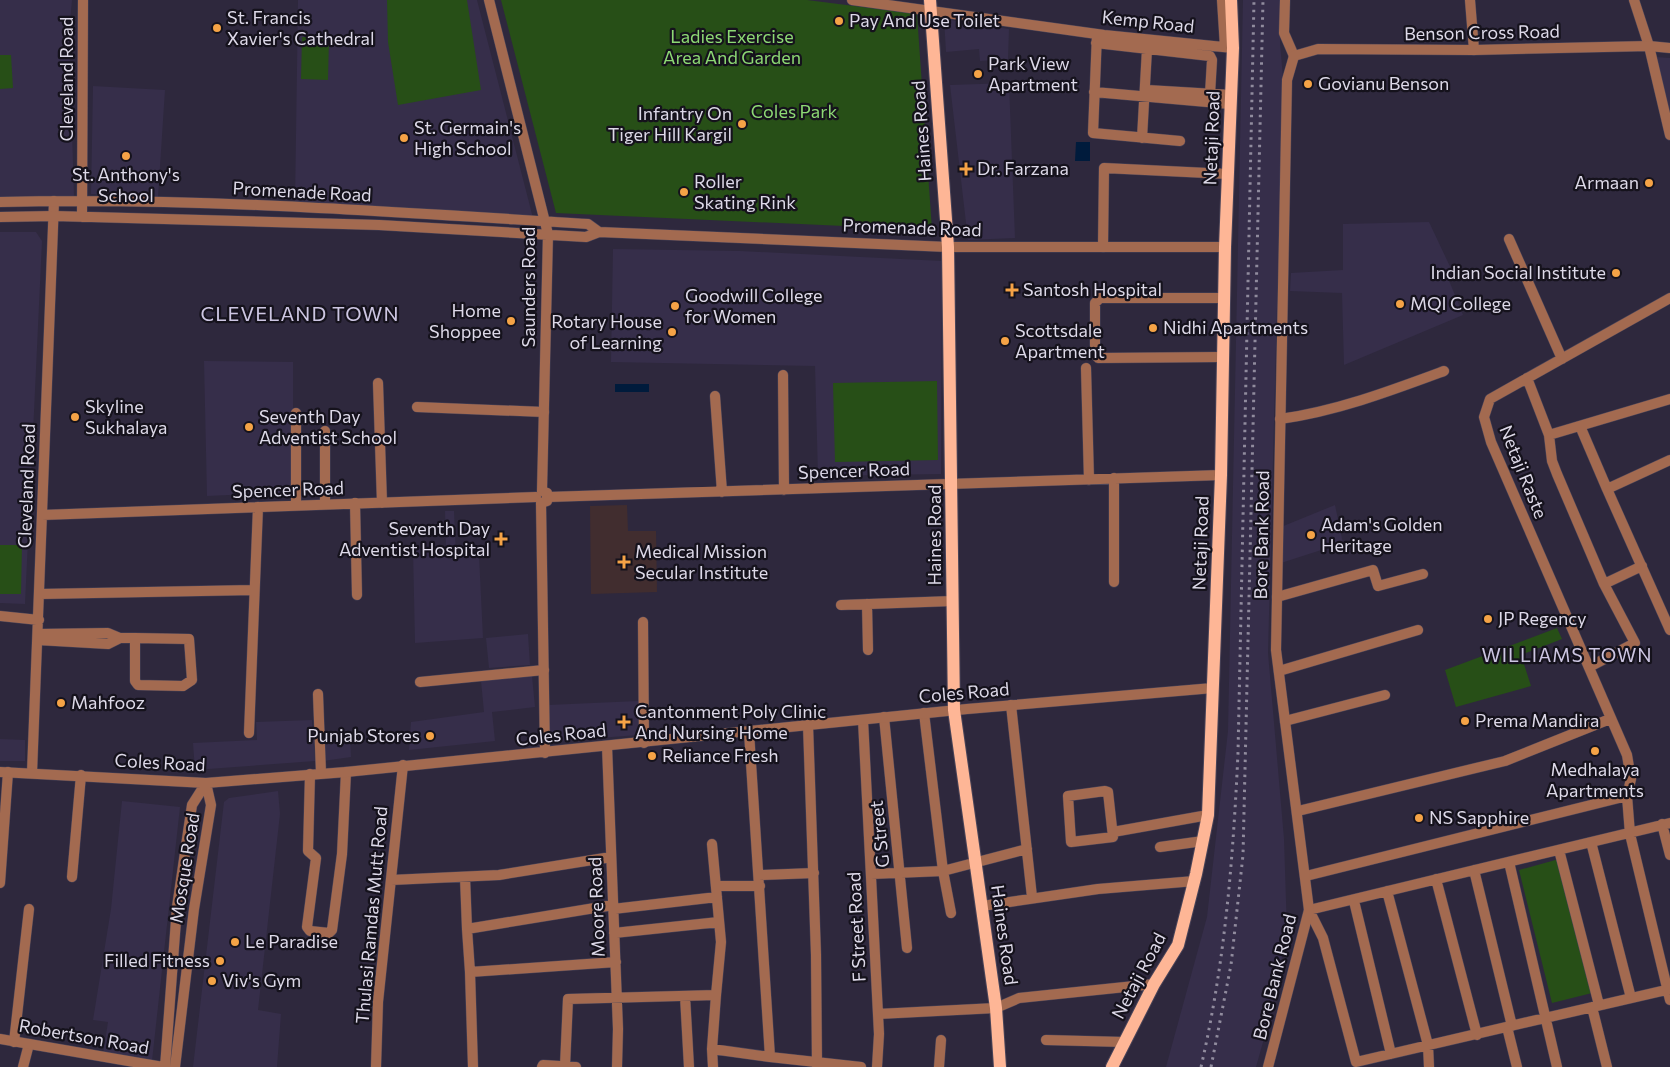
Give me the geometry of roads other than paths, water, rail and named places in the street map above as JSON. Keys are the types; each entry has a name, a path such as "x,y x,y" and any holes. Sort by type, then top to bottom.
{"main road":[{"name":"Netaji Road","path":"1112,1067 1154,984 1178,945 1195,881 1208,815 1221,475 1222,357 1231,100 1229,47 1231,0"},
{"name":"Haines Road","path":"930,5 948,247 954,710 996,1008 1000,1067"}],"street":[{"name":"Cleveland Road","path":"82,217 83,0"},
{"name":"Saunders Road","path":"489,0 548,234 542,497 545,753"},
{"name":"Kemp Road","path":"852,0 930,5 1097,38 1229,47"},
{"path":"1222,0 1229,47"},
{"path":"1285,0 1284,33 1294,56"},
{"path":"1470,0 1474,50"},
{"path":"1634,0 1649,46 1670,135"},
{"path":"1180,141 1093,133 1097,38 1147,49 1210,56 1212,60 1210,94"},
{"name":"Benson Cross Road","path":"1294,56 1318,49 1474,50 1649,46 1670,48"},
{"path":"1142,138 1147,49"},
{"name":"Bore Bank Road","path":"1268,1067 1309,910 1276,650 1287,80 1294,56"},
{"path":"1094,90 1231,100"},
{"path":"1145,93 1210,94 1231,100"},
{"path":"1103,247 1104,168 1228,174"},
{"name":"Promenade Road","path":"0,202 82,200 290,207 588,224 599,232"},
{"name":"Cleveland Road","path":"32,773 54,201"},
{"path":"290,207 290,223"},
{"path":"395,226 397,214"},
{"name":"Promenade Road","path":"0,217 54,216 395,226 586,237 599,232 948,247 1225,247"},
{"path":"1510,238 1562,359"},
{"path":"1222,357 1098,358 1095,353 1095,303 1100,298 1224,298"},
{"name":"Netaji Raste","path":"1669,993 1630,834 1627,796 1631,779 1627,755 1519,510 1491,442 1484,417 1490,399 1670,298"},
{"path":"1086,368 1089,480"},
{"path":"1280,419 1316,414 1390,391 1444,371"},
{"path":"783,375 784,490"},
{"path":"1527,378 1549,436 1552,461 1604,584 1635,643 1589,667"},
{"path":"378,383 382,503"},
{"path":"715,396 722,492"},
{"path":"1549,436 1670,399"},
{"path":"417,407 544,412"},
{"path":"296,413 296,505"},
{"path":"1580,426 1670,630"},
{"path":"325,431 325,504"},
{"path":"1607,489 1670,460"},
{"name":"Spencer Road","path":"42,515 1221,475"},
{"path":"1114,478 1114,582"},
{"path":"355,503 357,595"},
{"path":"249,733 258,507"},
{"path":"1604,584 1642,566"},
{"path":"1276,598 1373,570 1378,586 1423,574"},
{"path":"40,594 254,590"},
{"path":"841,605 953,601"},
{"path":"866,604 868,650"},
{"path":"0,616 39,620"},
{"path":"643,622 644,743"},
{"path":"1279,671 1418,630"},
{"path":"38,637 108,633 120,638 135,638 189,639 192,680 190,683 183,686 138,685 135,681 135,638"},
{"path":"420,682 544,670"},
{"name":"Coles Road","path":"4,772 206,783 545,753 954,710 1213,688"},
{"path":"318,694 321,773"},
{"path":"1286,721 1385,695"},
{"path":"1011,705 1032,897"},
{"path":"924,713 943,871 951,913"},
{"name":"G Street","path":"884,718 907,948"},
{"path":"1298,812 1505,761 1610,719"},
{"name":"F Street Road","path":"863,720 878,1014 877,1067"},
{"path":"808,726 814,873 817,1065"},
{"path":"749,732 770,1057"},
{"name":"Moore Road","path":"607,746 616,962 618,1067"},
{"name":"Thulasi Ramdas Mutt Road","path":"376,1067 378,1002 403,765"},
{"path":"0,883 4,772"},
{"path":"310,774 308,851 316,858 307,927 310,930 329,933 332,930 342,854 346,772"},
{"path":"72,877 81,775"},
{"name":"Mosque Road","path":"164,1067 177,907 192,805 206,783"},
{"name":"Mosque Road","path":"175,1067 194,910 212,805 206,783"},
{"path":"1106,791 1113,832 1111,837 1072,842 1068,796 1106,791"},
{"path":"1306,876 1627,796"},
{"path":"1113,832 1208,815"},
{"path":"1669,993 1631,998 1356,1062 1323,938 1309,910 1354,901 1436,879 1630,834 1666,823 1670,855"},
{"path":"1160,847 1203,841"},
{"path":"1591,842 1631,998"},
{"path":"712,844 718,886 717,897 721,942 712,1049 714,1067"},
{"path":"871,874 943,871 976,864 1027,849"},
{"path":"1559,850 1607,1067"},
{"path":"391,880 466,877 548,869 612,857"},
{"path":"1509,862 1557,1067"},
{"path":"1474,870 1510,1026 1517,1067"},
{"path":"759,875 814,873"},
{"path":"466,877 473,1067"},
{"path":"1436,879 1477,1035"},
{"path":"982,906 1032,897 1195,881"},
{"path":"718,886 760,886"},
{"path":"1387,891 1428,1045 1429,1067"},
{"path":"467,929 613,907 717,897"},
{"path":"1354,901 1391,1054"},
{"path":"14,1042 29,909"},
{"path":"614,934 719,922"},
{"path":"470,972 616,962"},
{"path":"878,1014 996,1008 1019,998 1154,984"},
{"path":"542,1067 543,1065 571,1067 568,999 716,995"},
{"path":"685,996 689,1067"},
{"name":"Robertson Road","path":"0,1039 164,1067"},
{"path":"939,1067 941,1040"},
{"path":"1046,1040 1124,1042"},
{"path":"23,1067 29,1044"},
{"path":"712,1049 817,1065 861,1067"}],"water":[{"path":"1076,142 1090,142 1090,161 1075,161"},
{"path":"615,384 649,384 649,392 615,392"}],"railway":[{"path":"1201,1067 1216,989 1227,911 1238,753 1254,0"},
{"path":"1211,1067 1231,965 1243,855 1263,0"}],"place":[{"name":"Pay And Use Toilet","path":"839,21"},
{"name":"St. Francis Xavier's Cathedral","path":"217,28"},
{"name":"Park View Apartment","path":"978,74"},
{"name":"Govianu Benson","path":"1308,84"},
{"name":"Infantry On Tiger Hill Kargil","path":"742,124"},
{"name":"St. Germain's High School","path":"404,138"},
{"name":"St. Anthony's School","path":"126,156"},
{"name":"Dr. Farzana","path":"966,169"},
{"name":"Armaan","path":"1649,183"},
{"name":"Roller Skating Rink","path":"684,192"},
{"name":"Indian Social Institute","path":"1616,273"},
{"name":"Santosh Hospital","path":"1012,290"},
{"name":"MQI College","path":"1400,304"},
{"name":"Goodwill College for Women","path":"675,306"},
{"name":"Home Shoppee","path":"511,321"},
{"name":"Nidhi Apartments","path":"1153,328"},
{"name":"Rotary House of Learning","path":"672,332"},
{"name":"Scottsdale Apartment","path":"1005,341"},
{"name":"Skyline Sukhalaya","path":"75,417"},
{"name":"Seventh Day Adventist School","path":"249,427"},
{"name":"Adam's Golden Heritage","path":"1311,535"},
{"name":"Seventh Day Adventist Hospital","path":"501,539"},
{"name":"Medical Mission Secular Institute","path":"624,562"},
{"name":"JP Regency","path":"1488,619"},
{"name":"Mahfooz","path":"61,703"},
{"name":"Prema Mandira","path":"1465,721"},
{"name":"Cantonment Poly Clinic And Nursing Home","path":"624,722"},
{"name":"Punjab Stores","path":"430,736"},
{"name":"Medhalaya Apartments","path":"1595,751"},
{"name":"Reliance Fresh","path":"652,756"},
{"name":"NS Sapphire","path":"1419,818"},
{"name":"Le Paradise","path":"235,942"},
{"name":"Filled Fitness","path":"220,961"},
{"name":"Viv's Gym","path":"212,981"}],"district":[{"name":"CLEVELAND TOWN","path":"300,314"},
{"name":"WILLIAMS TOWN","path":"1567,655"}],"park label":[{"name":"Ladies Exercise Area And Garden","path":"732,47"},
{"name":"Coles Park","path":"794,112"}]}
